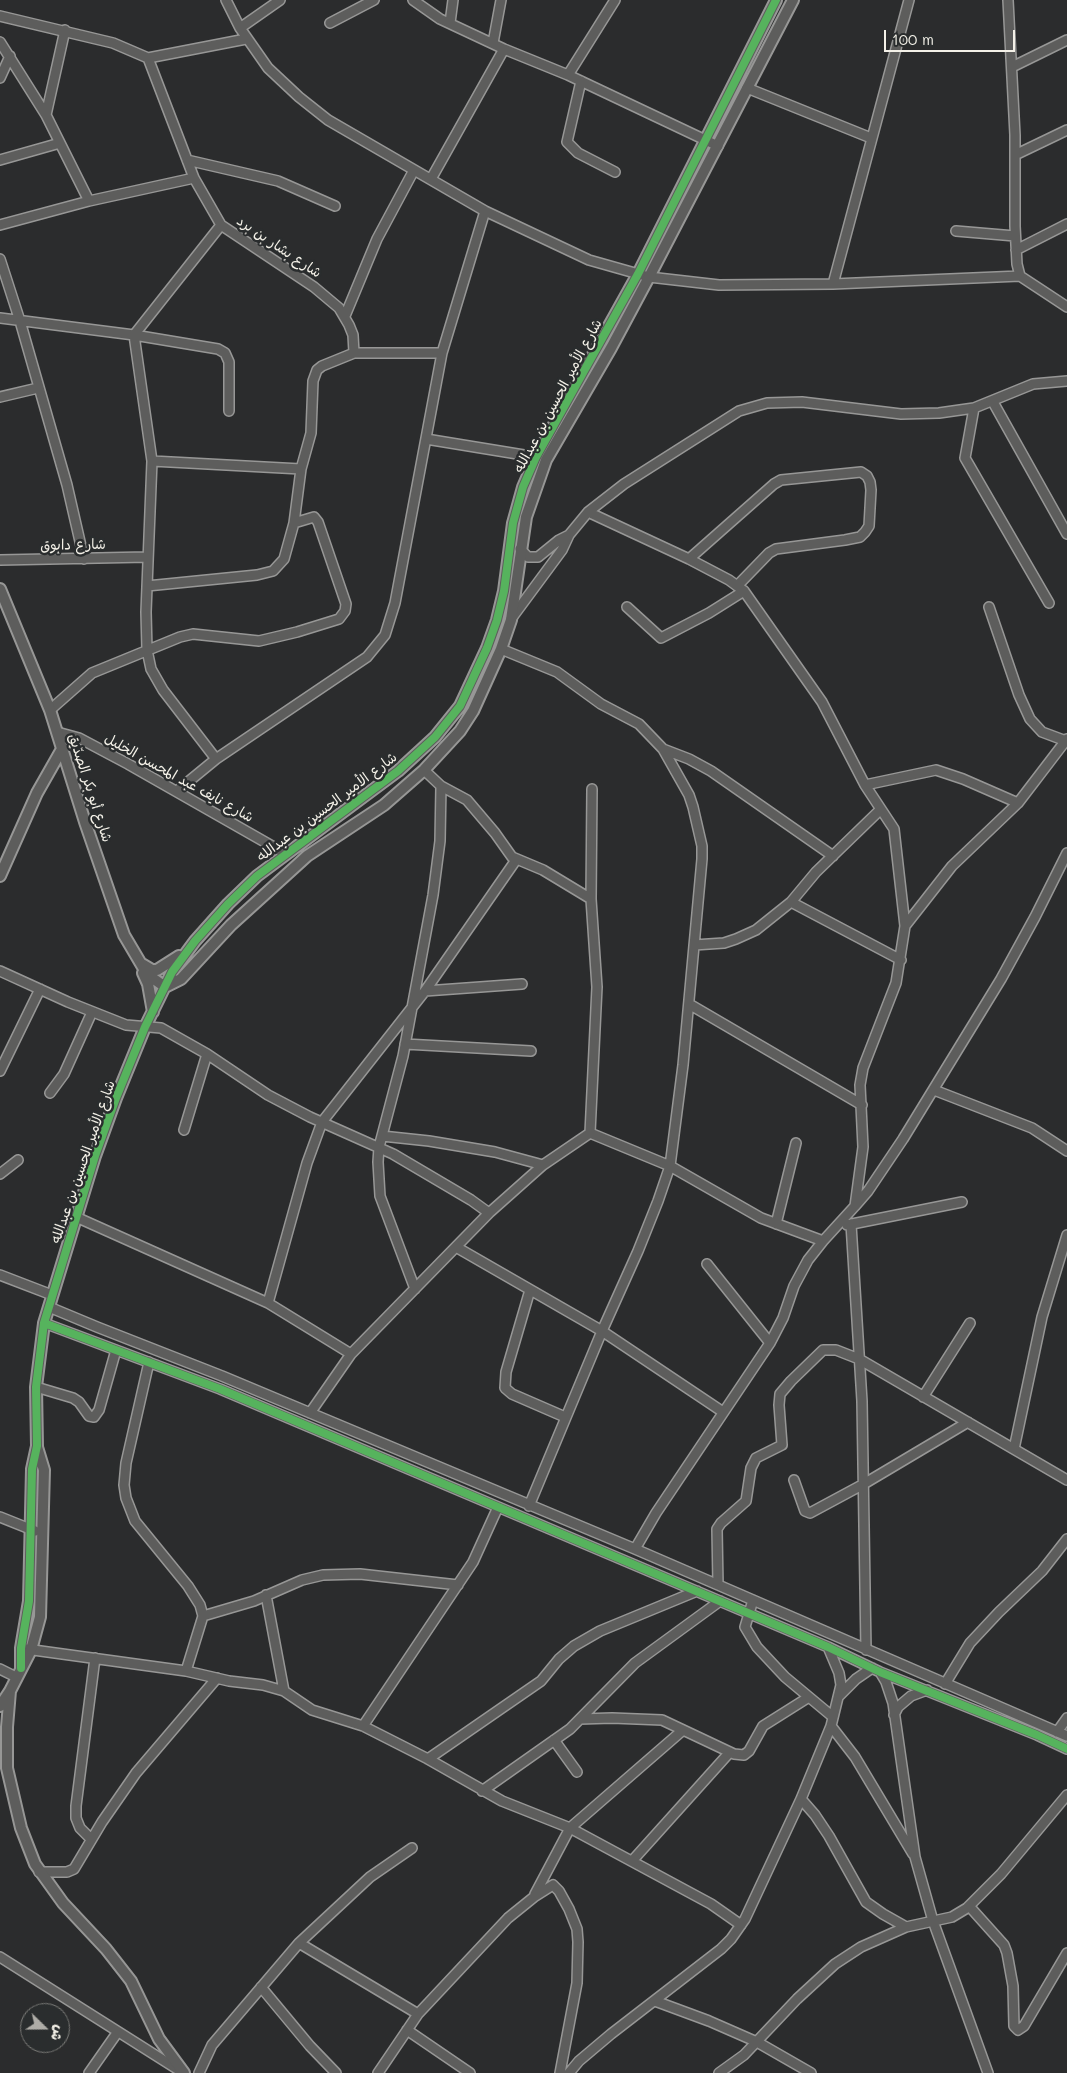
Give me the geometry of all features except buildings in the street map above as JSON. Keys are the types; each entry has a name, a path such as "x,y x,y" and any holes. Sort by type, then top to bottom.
{"street":[{"path":"226,0 246,39 268,68 314,110 342,130 485,211 589,260 650,277 719,285 833,284 1020,276 1067,307"},
{"path":"240,28 280,0"},
{"path":"330,24 374,0"},
{"path":"413,0 450,24 504,49 568,75 718,146"},
{"path":"450,24 453,0"},
{"path":"493,43 500,0"},
{"path":"568,75 615,0"},
{"name":"شارع الأمير الحسين بن عبدالله","path":"26,1649 32,1469 37,1446 36,1387 44,1323 76,1217 116,1098 145,1027 172,972 195,941 228,904 258,876 286,854 398,771 434,737 460,706 493,634 501,606 515,515 523,487 536,457 638,274 776,0"},
{"name":"شارع الأمير الحسين بن عبدالله","path":"165,987 181,979 231,925 308,856 384,805 424,770 460,731 473,711 501,650 511,620 526,518 546,460 650,277 793,0"},
{"path":"833,284 909,0"},
{"path":"1008,0 1015,155 1015,236 1020,276"},
{"path":"0,16 113,43 148,58 246,39"},
{"path":"46,115 65,30"},
{"path":"1012,67 1067,40"},
{"path":"0,42 46,115 89,201"},
{"path":"431,179 504,49"},
{"path":"0,78 10,56"},
{"name":"شارع بشار بن برد","path":"148,58 194,178 221,225 331,300 346,316 353,335 354,353"},
{"path":"581,81 567,142 578,153 615,172"},
{"path":"747,88 871,138"},
{"path":"1015,155 1067,130"},
{"path":"0,160 60,143"},
{"path":"187,160 278,181 336,206"},
{"path":"346,316 378,239 414,170"},
{"path":"0,225 89,201 194,178"},
{"path":"177,791 216,759 367,657 378,646 385,635 395,603 442,353 485,211"},
{"path":"1016,250 1067,224"},
{"path":"216,759 157,682 151,668 147,650 152,461 134,334 221,225"},
{"path":"956,231 1015,236"},
{"path":"0,259 67,484 84,558"},
{"path":"0,318 134,334 222,350 229,362 229,411"},
{"path":"148,586 257,575 272,571 284,558 294,523 301,470 311,433 312,381 315,372 322,366 354,353 442,353"},
{"path":"511,620 562,550 569,536 588,512 618,488 717,423 739,411 767,403 810,403 901,414 939,413 974,408 993,402 1032,384 1067,381"},
{"path":"0,397 38,388"},
{"path":"993,402 1067,534"},
{"path":"974,408 965,458 1049,603"},
{"path":"426,439 536,457"},
{"path":"152,461 301,470"},
{"path":"627,607 661,638 709,613 740,588 769,553 776,549 845,540 860,536 869,526 870,482 867,476 861,472 781,480 689,558"},
{"path":"588,512 689,558 740,588 822,702 865,785 891,825 895,836 905,926 901,960 891,1000 863,1068 860,1085 864,1147 855,1206"},
{"path":"515,515 526,518"},
{"path":"50,710 92,673 187,635 259,641 333,622 342,616 346,607 344,597 316,518 294,523"},
{"path":"520,549 528,557 538,557 558,540 569,536"},
{"name":"شارع دابوق","path":"0,560 148,557"},
{"name":"شارع أبو بكر الصدّيق","path":"0,588 50,710 124,935 147,974 165,987"},
{"path":"905,926 952,866 1018,803 1066,740 1042,732 1030,718 1019,694 989,607"},
{"path":"501,650 557,672 601,704 639,724 663,749 689,795 702,846 689,1004 670,1166 638,1251 565,1417 530,1506"},
{"path":"475,673 488,678"},
{"name":"شارع نايف عبد المحسن الخليل","path":"57,732 79,738 177,791 286,854"},
{"path":"0,876 33,802 62,749"},
{"path":"663,749 689,759 711,771 833,856"},
{"path":"424,770 441,786 467,800 495,833 508,853 516,860 543,870 591,899"},
{"path":"865,785 936,770 1018,803"},
{"path":"415,1289 380,1196 378,1174 379,1147 403,1056 420,964 440,841 441,786"},
{"path":"590,1133 597,987 591,899 592,790"},
{"path":"694,945 708,945 736,940 756,930 791,902 833,856 880,810"},
{"path":"634,1549 770,1343 783,1318 801,1272 822,1241 873,1184 934,1090 1017,952 1067,853"},
{"path":"268,1303 307,1163 322,1122 425,991 516,860"},
{"path":"791,902 901,960"},
{"path":"139,962 152,970 163,967 195,941"},
{"path":"139,962 148,984 153,1012"},
{"path":"0,971 92,1012 126,1024 161,1028 207,1054 268,1095 322,1122 379,1147 437,1179 489,1213"},
{"path":"425,991 522,984"},
{"path":"0,1071 40,989"},
{"path":"689,1004 862,1105"},
{"path":"50,1093 64,1074 92,1012"},
{"path":"405,1044 531,1051"},
{"path":"184,1130 207,1054"},
{"path":"934,1090 1032,1128 1067,1151"},
{"path":"310,1413 351,1354 489,1213 543,1165 590,1133"},
{"path":"590,1133 670,1166 743,1208 776,1224 822,1241"},
{"path":"382,1136 495,1152 543,1165"},
{"path":"776,1224 796,1143"},
{"path":"0,1174 18,1160"},
{"path":"836,1226 962,1202"},
{"path":"76,1217 268,1303 351,1354"},
{"path":"851,1224 863,1440 862,1485 866,1562 866,1650"},
{"path":"1014,1449 1042,1317 1067,1235"},
{"path":"456,1247 602,1331 724,1412"},
{"path":"707,1264 770,1343"},
{"path":"0,1275 52,1295"},
{"path":"530,1290 506,1372 505,1388 512,1394 565,1417"},
{"path":"49,1307 310,1413 634,1549 1067,1736"},
{"path":"44,1323 220,1389 828,1647 876,1670 1067,1749"},
{"path":"923,1397 970,1323"},
{"path":"36,1387 73,1398 79,1402 89,1416 94,1417 99,1410 116,1350"},
{"path":"718,1585 717,1529 721,1523 746,1501 751,1468 756,1458 782,1444 780,1394 797,1374 823,1350 836,1350 859,1359 1067,1480"},
{"path":"149,1362 126,1464 124,1485 126,1498 135,1521 200,1604 203,1616 186,1671"},
{"path":"794,1480 805,1511 810,1513 862,1485 968,1422"},
{"path":"336,1438 341,1427"},
{"name":"شارع الأمير الحسين بن عبدالله","path":"0,1706 10,1691 40,1617 44,1470 37,1446"},
{"path":"362,1726 473,1562 498,1507"},
{"path":"0,1517 42,1534"},
{"path":"945,1684 970,1643 1042,1571 1067,1540"},
{"path":"203,1616 266,1595 302,1580 323,1575 360,1574 458,1585"},
{"path":"428,1759 541,1681 560,1659 580,1642 697,1591"},
{"path":"266,1595 284,1691"},
{"path":"753,1600 748,1614 746,1630 756,1647 784,1677 809,1697 832,1722 915,1857"},
{"path":"482,1790 580,1720 635,1663 720,1601"},
{"path":"569,2073 586,2056 732,1939 741,1925 801,1799 832,1722 841,1685 839,1673 828,1647"},
{"path":"26,1649 186,1671 263,1685 284,1691 312,1710 362,1726 428,1759 502,1800 570,1828 712,1904 741,1925"},
{"path":"92,1839 80,1828 76,1818 76,1806 95,1658"},
{"path":"0,1669 18,1672"},
{"path":"839,1696 856,1679 876,1670"},
{"path":"876,1670 890,1692 915,1857 933,1921 988,2073"},
{"path":"39,1872 67,1872 74,1869 136,1773 217,1678"},
{"path":"894,1715 898,1708 911,1696 927,1690"},
{"path":"10,1691 6,1754 8,1774 26,1846 39,1872 63,1903 106,1949 131,1981 159,2039 183,2073"},
{"path":"957,1702 963,1691"},
{"path":"580,1720 612,1718 657,1719 669,1722 730,1752 746,1754 763,1726 809,1697"},
{"path":"1057,1732 1067,1718"},
{"path":"534,1896 570,1828 683,1730"},
{"path":"554,1740 577,1772"},
{"path":"632,1861 730,1752"},
{"path":"0,1763 6,1754"},
{"path":"719,2073 744,2055 797,1999 834,1964 861,1947 906,1927 952,1917 969,1906 1000,1874 1067,1795"},
{"path":"801,1799 816,1815 866,1902 906,1927"},
{"path":"199,2073 212,2045 299,1943 370,1877 412,1848"},
{"path":"378,2073 418,2014 508,1918 550,1885 556,1887 569,1909 578,1934 577,1983 560,2073"},
{"path":"969,1906 1004,1946 1007,1952 1013,1986 1014,2026 1018,2030 1024,2026 1067,1954"},
{"path":"299,1943 418,2014"},
{"path":"0,1957 183,2073"},
{"path":"261,1987 310,2046 336,2073"},
{"path":"655,2001 709,2021 757,2042 808,2072"},
{"path":"407,2030 470,2073"},
{"path":"89,2073 117,2032"}],"cycle path":[{"path":"21,1668 21,1648 29,1601 32,1469 37,1446 36,1387 44,1323 95,1156 145,1027 172,972 195,941 228,904 257,876 398,771 435,737 460,706 487,648 497,620 504,591 513,523 523,487 536,457 638,274 776,0"},
{"path":"44,1323 220,1389 828,1647 880,1672 1037,1735 1067,1749"}]}
